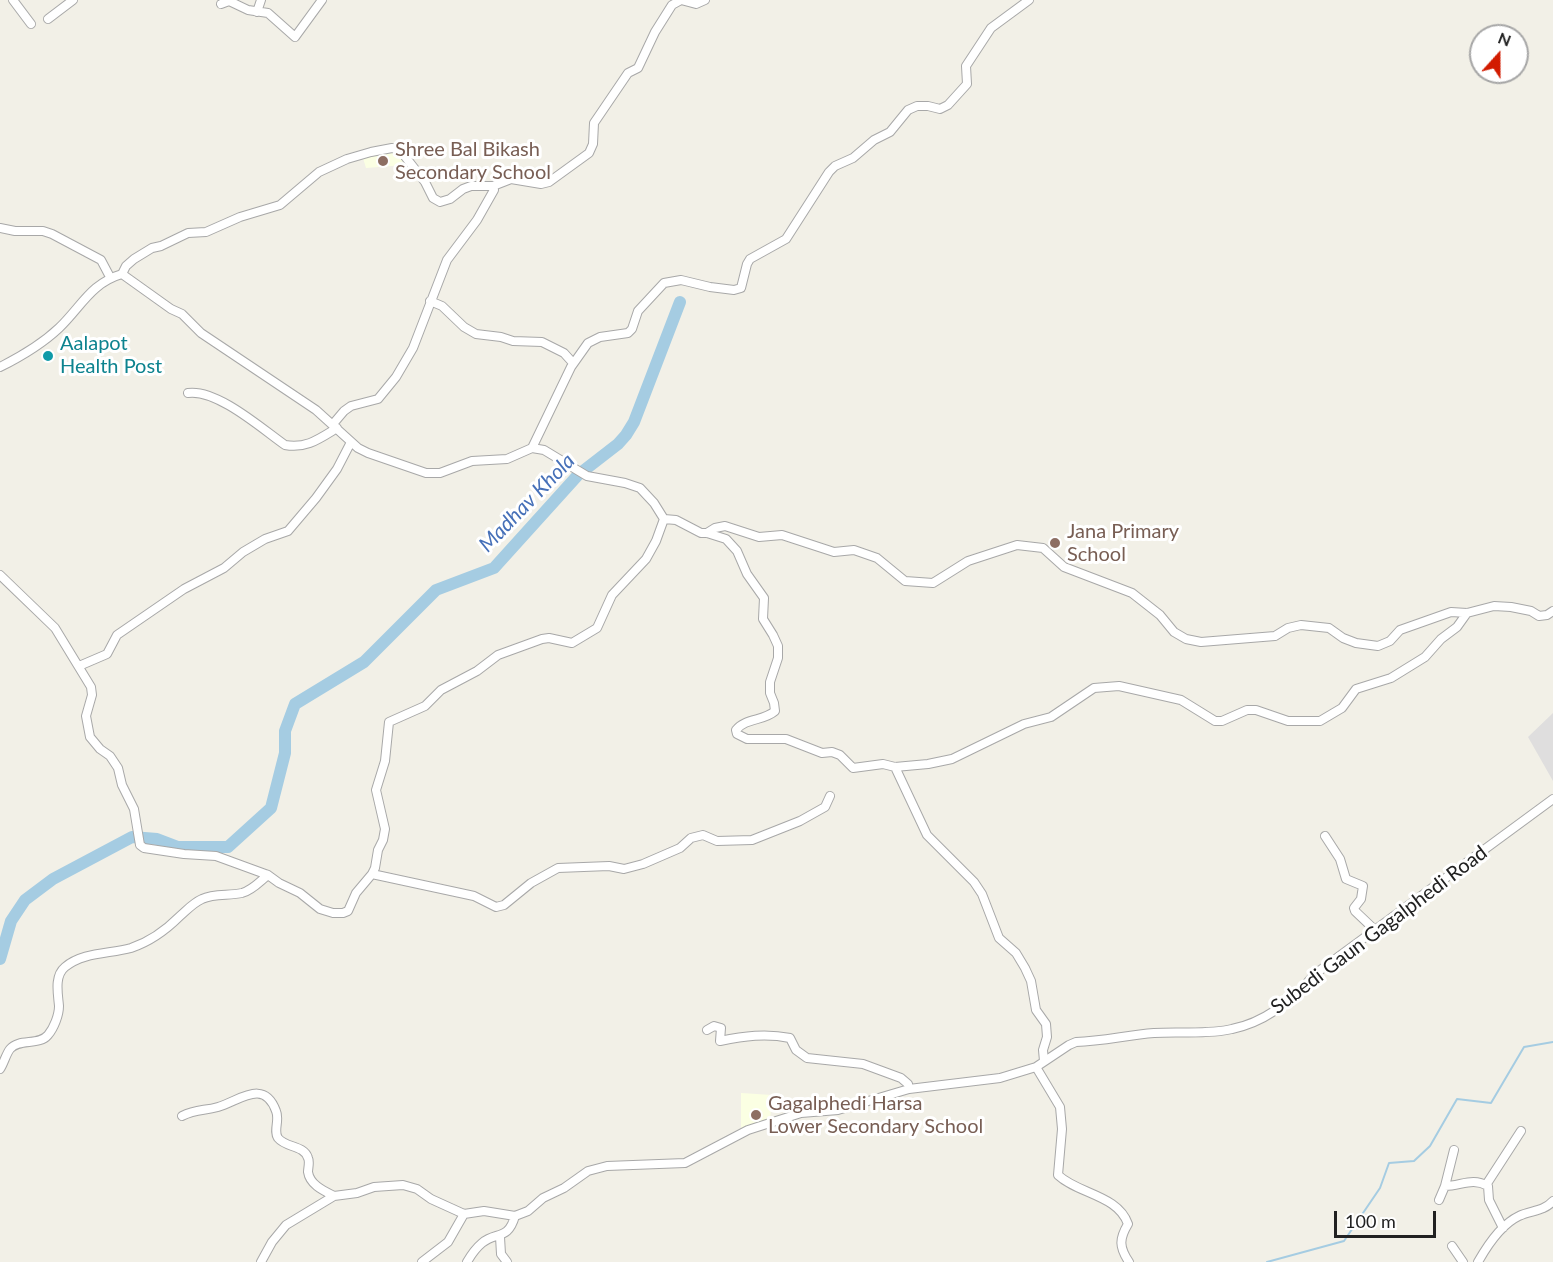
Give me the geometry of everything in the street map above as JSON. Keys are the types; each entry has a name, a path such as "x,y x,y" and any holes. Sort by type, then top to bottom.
{"street":[{"path":"13,0 31,24"},
{"path":"48,19 73,0"},
{"path":"256,12 261,0"},
{"path":"0,367 28,353 60,327 97,285 122,273 134,259 152,248 188,233 206,232 240,217 280,205 319,172 347,159 392,148 400,150 425,182 433,198 440,202 450,199 467,187 493,186 511,179 541,184 549,182 589,153 594,123 628,73 638,68 655,32 672,5 681,0 696,4 705,0"},
{"path":"532,448 573,363 588,343 594,339 628,333 632,329 638,311 664,284 681,280 734,290 741,288 750,259 786,239 829,172 841,163 853,159 874,140 890,132 908,110 917,106 940,109 948,105 967,84 966,66 991,28 1029,0"},
{"path":"221,4 229,1 256,12 268,13 295,37 317,2"},
{"path":"188,393 202,394 228,405 285,445 293,447 308,446 335,426 344,411 351,406 378,399 396,376 413,348 447,260 477,220 494,190 493,186"},
{"path":"0,228 15,231 43,231 52,234 101,260 110,277"},
{"path":"122,273 171,309 182,314 201,333 335,426 358,448 378,457 432,473 440,473 472,461 507,459 532,448 544,450 587,476 640,488 654,503 664,519"},
{"path":"430,301 442,306 464,327 476,334 497,336 513,341 542,342 564,353 573,363"},
{"path":"79,666 107,654 117,635 184,589 224,568 232,559 265,539 288,531 305,514 337,469 351,442"},
{"path":"664,519 676,520 701,533 726,539 737,551 747,574 764,597 763,619 774,635 778,646 778,658 770,682 770,693 775,711 764,718 742,724 736,730 737,734 747,739 786,739 822,753 832,752 853,768 882,764 895,766 928,764 952,759 1024,724 1051,717 1094,688 1109,686 1119,686 1181,700 1215,721 1222,721 1247,710 1256,710 1288,721 1320,721 1342,708 1356,689 1391,678 1425,657 1441,639 1457,627 1467,613"},
{"path":"0,575 55,628 91,687 92,695 86,716 90,737 100,749 110,756 118,768 122,784 134,809 141,845 144,848 216,856 268,875 300,893 320,909 343,913 348,911 356,893 372,874 383,840 385,829 376,790 385,761 388,722 425,706 441,690 477,671 498,655 542,639 549,638 572,643 597,628 612,595 645,559 656,541 664,519"},
{"path":"707,533 714,528 725,526 759,537 782,535 834,552 854,550 877,558 905,581 933,583 968,561 1017,545 1043,548 1064,567 1132,593 1160,615 1174,632 1186,639 1201,642 1275,636 1288,628 1301,625 1329,628 1343,638 1356,643 1378,646 1390,641 1400,630 1451,612 1467,613 1494,606 1531,611 1539,616 1553,611"},
{"path":"895,766 927,835 974,882 982,894 999,938 1016,953 1025,968 1031,981 1036,1010 1046,1024 1044,1062"},
{"path":"372,874 474,896 496,907 504,905 531,883 558,868 609,866 624,869 680,848 691,838 703,836 717,841 752,840 800,821 825,807 830,796"},
{"name":"Subedi Gaun Gagalphedi Road","path":"515,1216 528,1211 543,1198 564,1188 588,1171 607,1166 685,1163 748,1130 801,1113 838,1110 909,1089 1000,1078 1036,1067 1077,1042 1152,1033 1231,1030 1256,1022 1295,996 1315,974 1553,800"},
{"path":"1325,836 1340,859 1346,879 1363,886 1361,899 1354,911 1375,930"},
{"path":"0,1070 10,1048 41,1040 47,1036 57,1017 59,1006 56,990 61,971 65,966 96,954 132,947 161,934 193,904 202,899 242,893 252,889 268,875"},
{"path":"706,1030 714,1026 721,1028 720,1041 746,1036 776,1035 790,1038 796,1050 807,1058 863,1065 901,1078 908,1084 909,1089"},
{"path":"1036,1067 1060,1107 1062,1129 1058,1175 1064,1181 1099,1196 1125,1217 1128,1224 1122,1234 1120,1245 1129,1262"},
{"path":"182,1116 197,1109 215,1108 250,1093 260,1094 270,1100 276,1109 279,1119 276,1134 279,1139 304,1151 309,1158 308,1174 314,1184 334,1196"},
{"path":"1486,1185 1521,1131"},
{"path":"1439,1200 1454,1150"},
{"path":"1445,1186 1471,1180 1486,1185 1489,1189 1489,1200 1503,1228"},
{"path":"261,1262 272,1242 286,1225 334,1196 357,1193 374,1187 403,1185 417,1189 431,1199 464,1214 484,1211 515,1216 509,1230 500,1237 481,1243 467,1262"},
{"path":"1478,1262 1503,1228 1519,1216 1547,1207 1553,1201"},
{"path":"423,1262 448,1242 464,1214"},
{"path":"500,1237 501,1254 507,1262"},
{"path":"1452,1246 1463,1262"}],"shaded area":[{"name":"Shree Bal Bikash Secondary School","path":"397,149 404,165 366,168 363,158"},
{"path":"1553,713 1553,781 1528,737"},
{"name":"Gagalphedi Harsa Lower Secondary School","path":"741,1093 772,1095 770,1120 741,1134"}],"waterway":[{"name":"Madhav Khola","path":"0,959 11,921 25,900 53,879 132,837 157,839 178,847 228,847 271,808 285,753 285,731 295,704 364,662 436,590 494,568 578,475 618,444 634,422 680,302"},
{"path":"1267,1262 1344,1241 1380,1188 1389,1163 1414,1161 1430,1146 1457,1099 1491,1103 1524,1047 1553,1042"}],"place":[{"name":"Shree Bal Bikash Secondary School","path":"383,161"},
{"name":"Aalapot Health Post","path":"48,356"},
{"name":"Jana Primary School","path":"1055,543"},
{"name":"Gagalphedi Harsa Lower Secondary School","path":"756,1115"}]}
